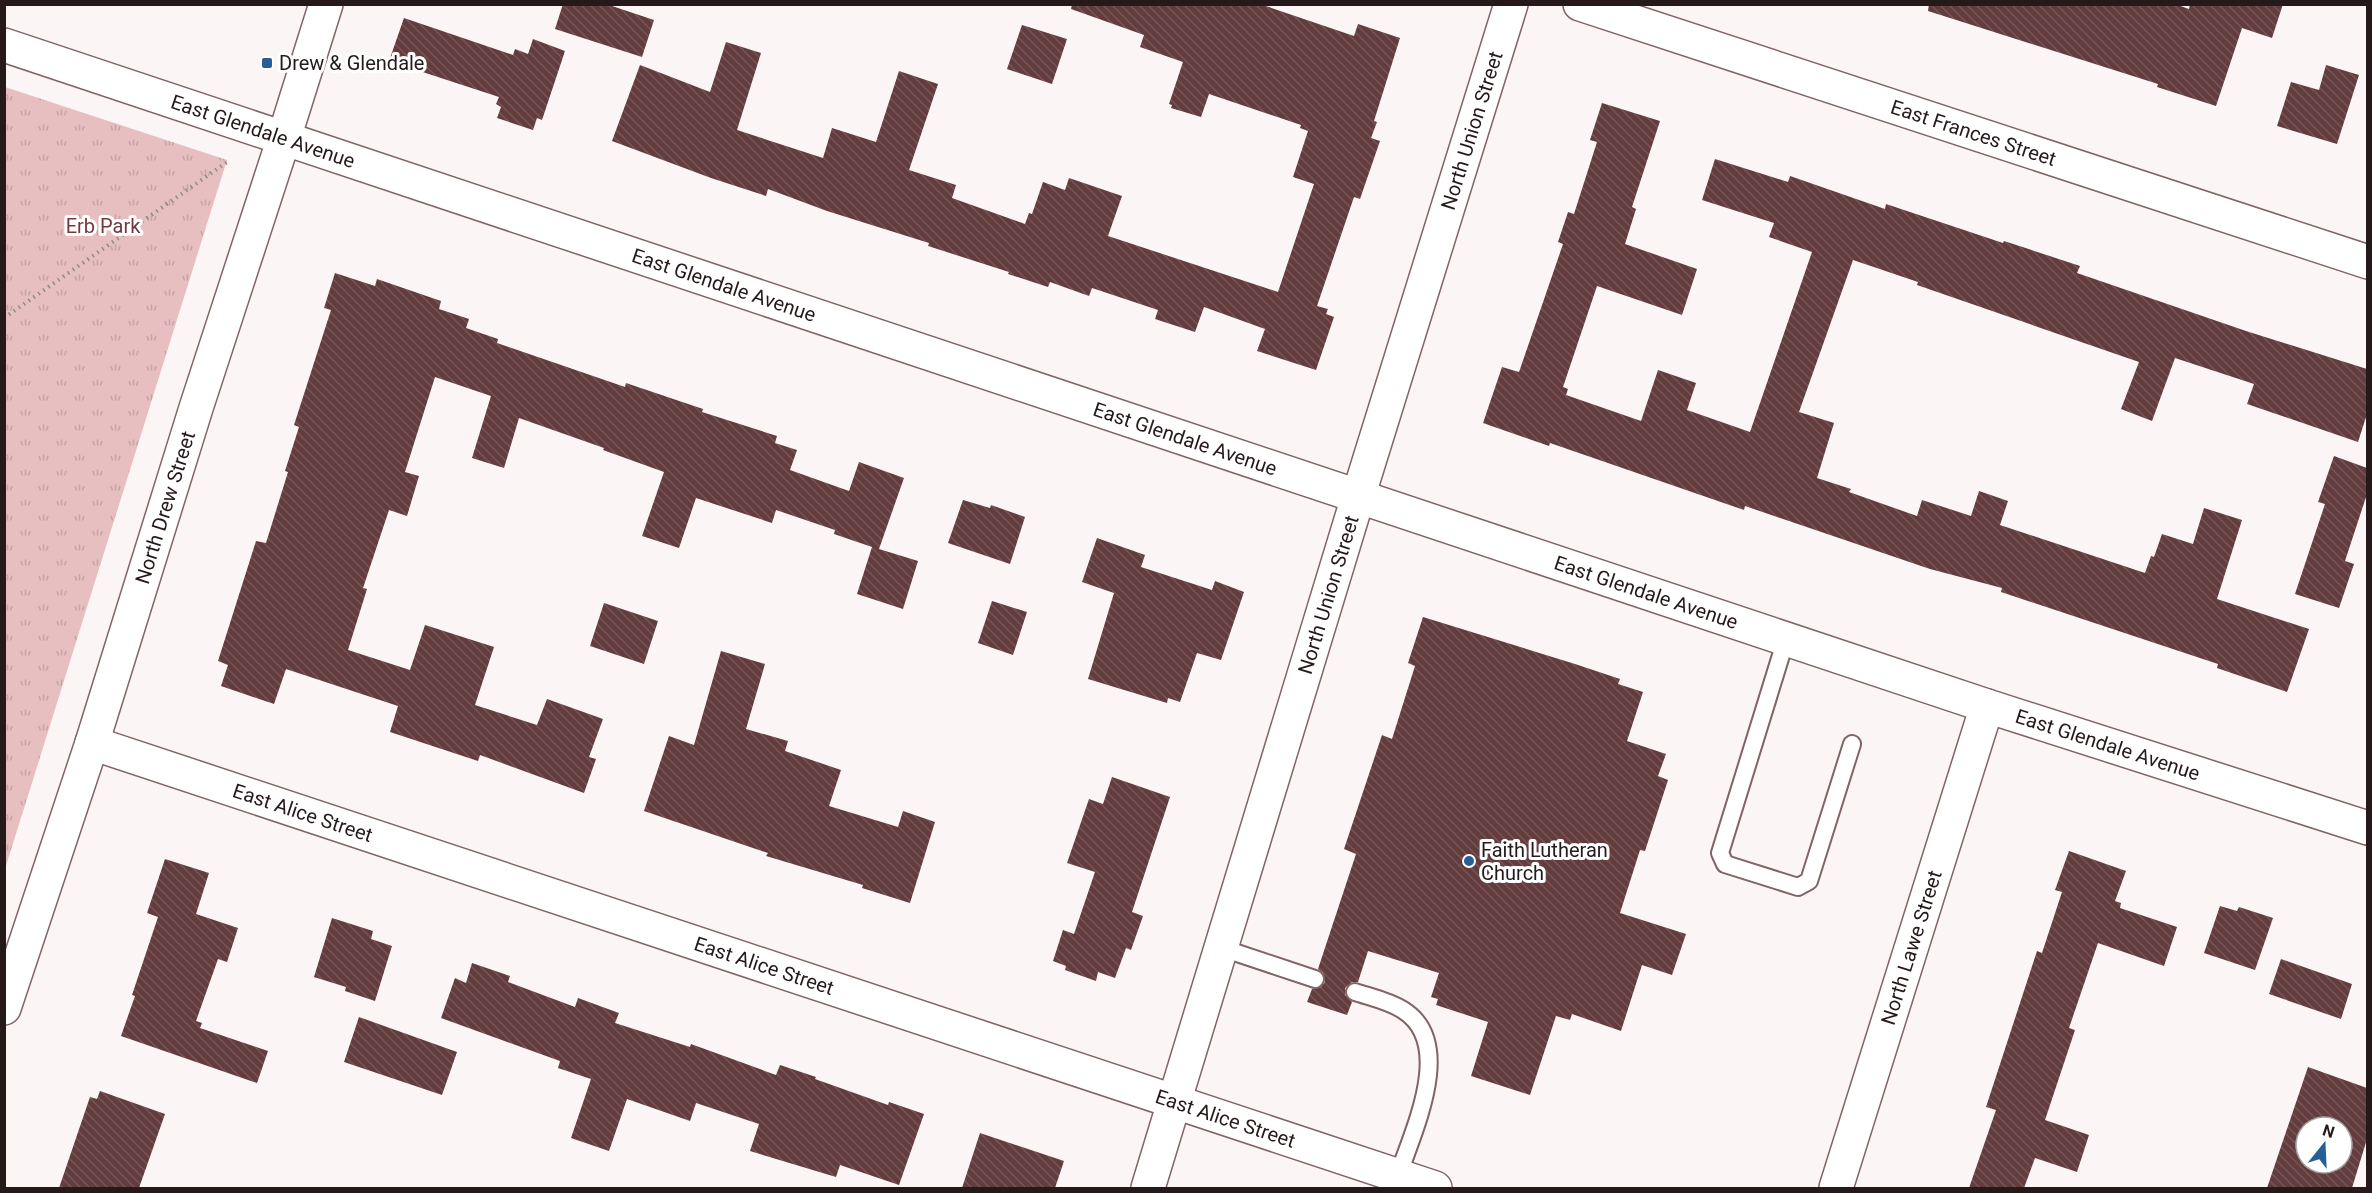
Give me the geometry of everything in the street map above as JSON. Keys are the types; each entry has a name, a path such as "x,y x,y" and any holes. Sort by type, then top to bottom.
{"street":[{"name":"North Drew Street","path":"4,1008 92,743 196,408 326,4"},
{"name":"North Union Street","path":"1148,1188 1511,4"},
{"name":"East Frances Street","path":"1580,4 2367,262"},
{"name":"East Glendale Avenue","path":"4,45 1987,706 2367,828"},
{"name":"North Lawe Street","path":"1836,1188 1987,706"},
{"name":"East Alice Street","path":"92,743 1435,1188"}],"lane":[{"path":"1786,639 1720,853 1725,864 1798,887 1809,881 1852,744"},
{"path":"1222,948 1315,979"},
{"path":"1355,992 1403,1010 1415,1022 1429,1050 1430,1067 1427,1084 1398,1176"}],"path":[{"path":"4,318 230,160"}],"green space":[{"name":"Erb Park","path":"4,87 227,160 5,869"}],"building":[{"path":"563,4 606,4 654,20 642,57 555,29"},
{"path":"1072,4 1260,4 1354,36 1358,24 1400,38 1374,121 1377,122 1371,138 1380,141 1360,199 1354,197 1317,306 1328,309 1326,314 1334,317 1316,370 1257,351 1265,329 1204,307 1195,332 1155,319 1158,310 1092,288 1089,296 1050,282 1048,287 928,246 929,243 827,211 768,189 766,196 612,141 640,65 710,92 726,42 761,53 737,130 823,158 832,128 876,142 899,71 938,84 909,170 956,185 952,198 1025,224 1029,213 1032,214 1043,182 1065,190 1069,178 1122,196 1108,236 1278,292 1314,184 1293,177 1308,131 1300,128 1301,125 1209,94 1201,117 1171,108 1172,105 1169,104 1183,62 1140,47 1144,35 1071,9"},
{"path":"1929,4 2175,4 2189,9 2190,4 2283,4 2272,38 2242,28 2216,106 2157,87 2158,84 1928,11"},
{"path":"404,18 513,55 515,49 528,54 533,39 565,51 542,120 537,118 533,130 497,118 501,107 496,104 499,97 389,61"},
{"path":"1022,25 1067,39 1052,84 1007,69"},
{"path":"2326,65 2359,75 2337,144 2277,126 2291,82 2319,90"},
{"path":"1602,103 1660,121 1632,207 1636,209 1625,244 1697,269 1682,315 1597,286 1563,387 1568,389 1566,395 1641,421 1658,370 1696,383 1687,410 1750,432 1812,252 1769,237 1774,223 1702,200 1715,159 1788,182 1790,176 1885,209 1886,204 2003,243 2004,241 2080,266 2077,273 2246,331 2367,369 2367,414 2358,442 2247,404 2254,384 2175,358 2152,421 2121,409 2139,362 1917,285 1918,282 1853,260 1799,412 1834,423 1817,478 1917,516 1922,500 1971,516 1979,491 2008,501 2000,525 2145,573 2151,556 2154,557 2162,534 2193,544 2204,508 2242,520 2217,599 2309,629 2287,692 2217,668 2218,664 2001,592 2002,588 1930,569 1745,506 1744,510 1550,443 1549,446 1483,423 1502,367 1519,372 1563,244 1558,242 1568,212 1574,214 1597,142 1590,140"},
{"path":"335,273 375,286 377,279 441,301 439,309 469,319 466,328 498,339 497,343 625,387 626,383 703,409 702,412 777,436 775,443 797,450 790,470 849,491 859,462 904,478 879,549 918,561 903,609 857,594 872,547 834,534 835,530 776,510 772,523 696,498 679,548 642,536 664,472 519,418 504,468 472,458 491,396 435,377 405,472 419,476 407,516 389,510 363,588 367,589 348,650 410,670 425,625 494,647 475,705 537,725 547,699 603,719 589,757 596,759 584,793 480,755 478,761 390,732 398,706 286,669 274,704 221,686 228,665 218,661 256,541 266,543 288,472 285,471 299,427 294,425 331,310 324,308"},
{"path":"2334,456 2367,468 2367,494 2345,561 2354,564 2339,608 2295,594 2325,504 2318,502"},
{"path":"963,500 990,508 991,505 1025,517 1010,564 948,543"},
{"path":"1097,538 1145,555 1141,567 1212,590 1215,581 1244,592 1221,660 1197,653 1180,702 1168,698 1167,703 1088,679 1114,593 1082,582"},
{"path":"992,601 1027,612 1013,655 978,643"},
{"path":"604,603 658,621 644,664 590,646"},
{"name":"Faith Lutheran Church","path":"1423,617 1620,679 1618,684 1643,692 1627,741 1666,754 1658,776 1668,780 1645,851 1640,850 1620,913 1686,934 1672,975 1642,965 1621,1031 1572,1014 1570,1020 1556,1016 1530,1095 1471,1076 1488,1022 1436,1005 1438,999 1431,997 1439,973 1368,951 1358,982 1352,982 1345,988 1345,995 1352,1002 1347,1015 1307,1002 1312,989 1321,987 1325,982 1323,973 1318,969 1356,854 1344,849 1382,735 1392,739 1415,666 1408,663"},
{"path":"721,651 765,664 746,729 788,741 785,751 841,770 829,806 898,827 903,811 935,822 910,903 862,888 863,885 766,856 768,853 644,811 669,736 694,745"},
{"path":"1112,777 1170,797 1132,912 1143,916 1131,950 1126,948 1115,978 1098,972 1096,981 1065,970 1066,966 1053,961 1063,930 1074,934 1095,872 1067,863 1089,799 1103,804"},
{"path":"2069,851 2126,871 2115,901 2121,903 2120,908 2177,927 2164,966 2098,943 2069,1028 2075,1030 2045,1120 2089,1135 2077,1172 2035,1158 2024,1188 1969,1188 1996,1110 1986,1107 2037,951 2042,953 2062,892 2055,890"},
{"path":"165,859 209,873 196,914 238,928 227,962 218,959 196,1021 202,1023 200,1028 268,1051 257,1083 121,1036 158,917 147,913"},
{"path":"2220,906 2237,911 2239,907 2273,918 2255,970 2204,953"},
{"path":"332,918 373,931 371,939 392,946 375,1001 345,991 346,987 314,977"},
{"path":"2281,959 2352,984 2341,1019 2269,994"},
{"path":"472,963 510,976 508,982 575,1007 578,998 619,1013 615,1023 690,1047 691,1044 776,1075 780,1065 888,1105 889,1102 924,1114 899,1185 840,1165 836,1177 750,1151 759,1124 696,1103 690,1121 627,1099 609,1151 571,1138 591,1079 558,1068 560,1061 441,1018 455,978 466,983"},
{"path":"359,1017 457,1052 442,1095 344,1062"},
{"path":"2308,1067 2367,1088 2367,1139 2352,1188 2267,1188"},
{"path":"100,1091 165,1114 139,1188 59,1188 90,1097 97,1099"},
{"path":"980,1133 1064,1161 1055,1188 962,1188"}],"place":[{"name":"Drew & Glendale","path":"267,63"},
{"name":"Faith Lutheran Church","path":"1469,861"}]}
